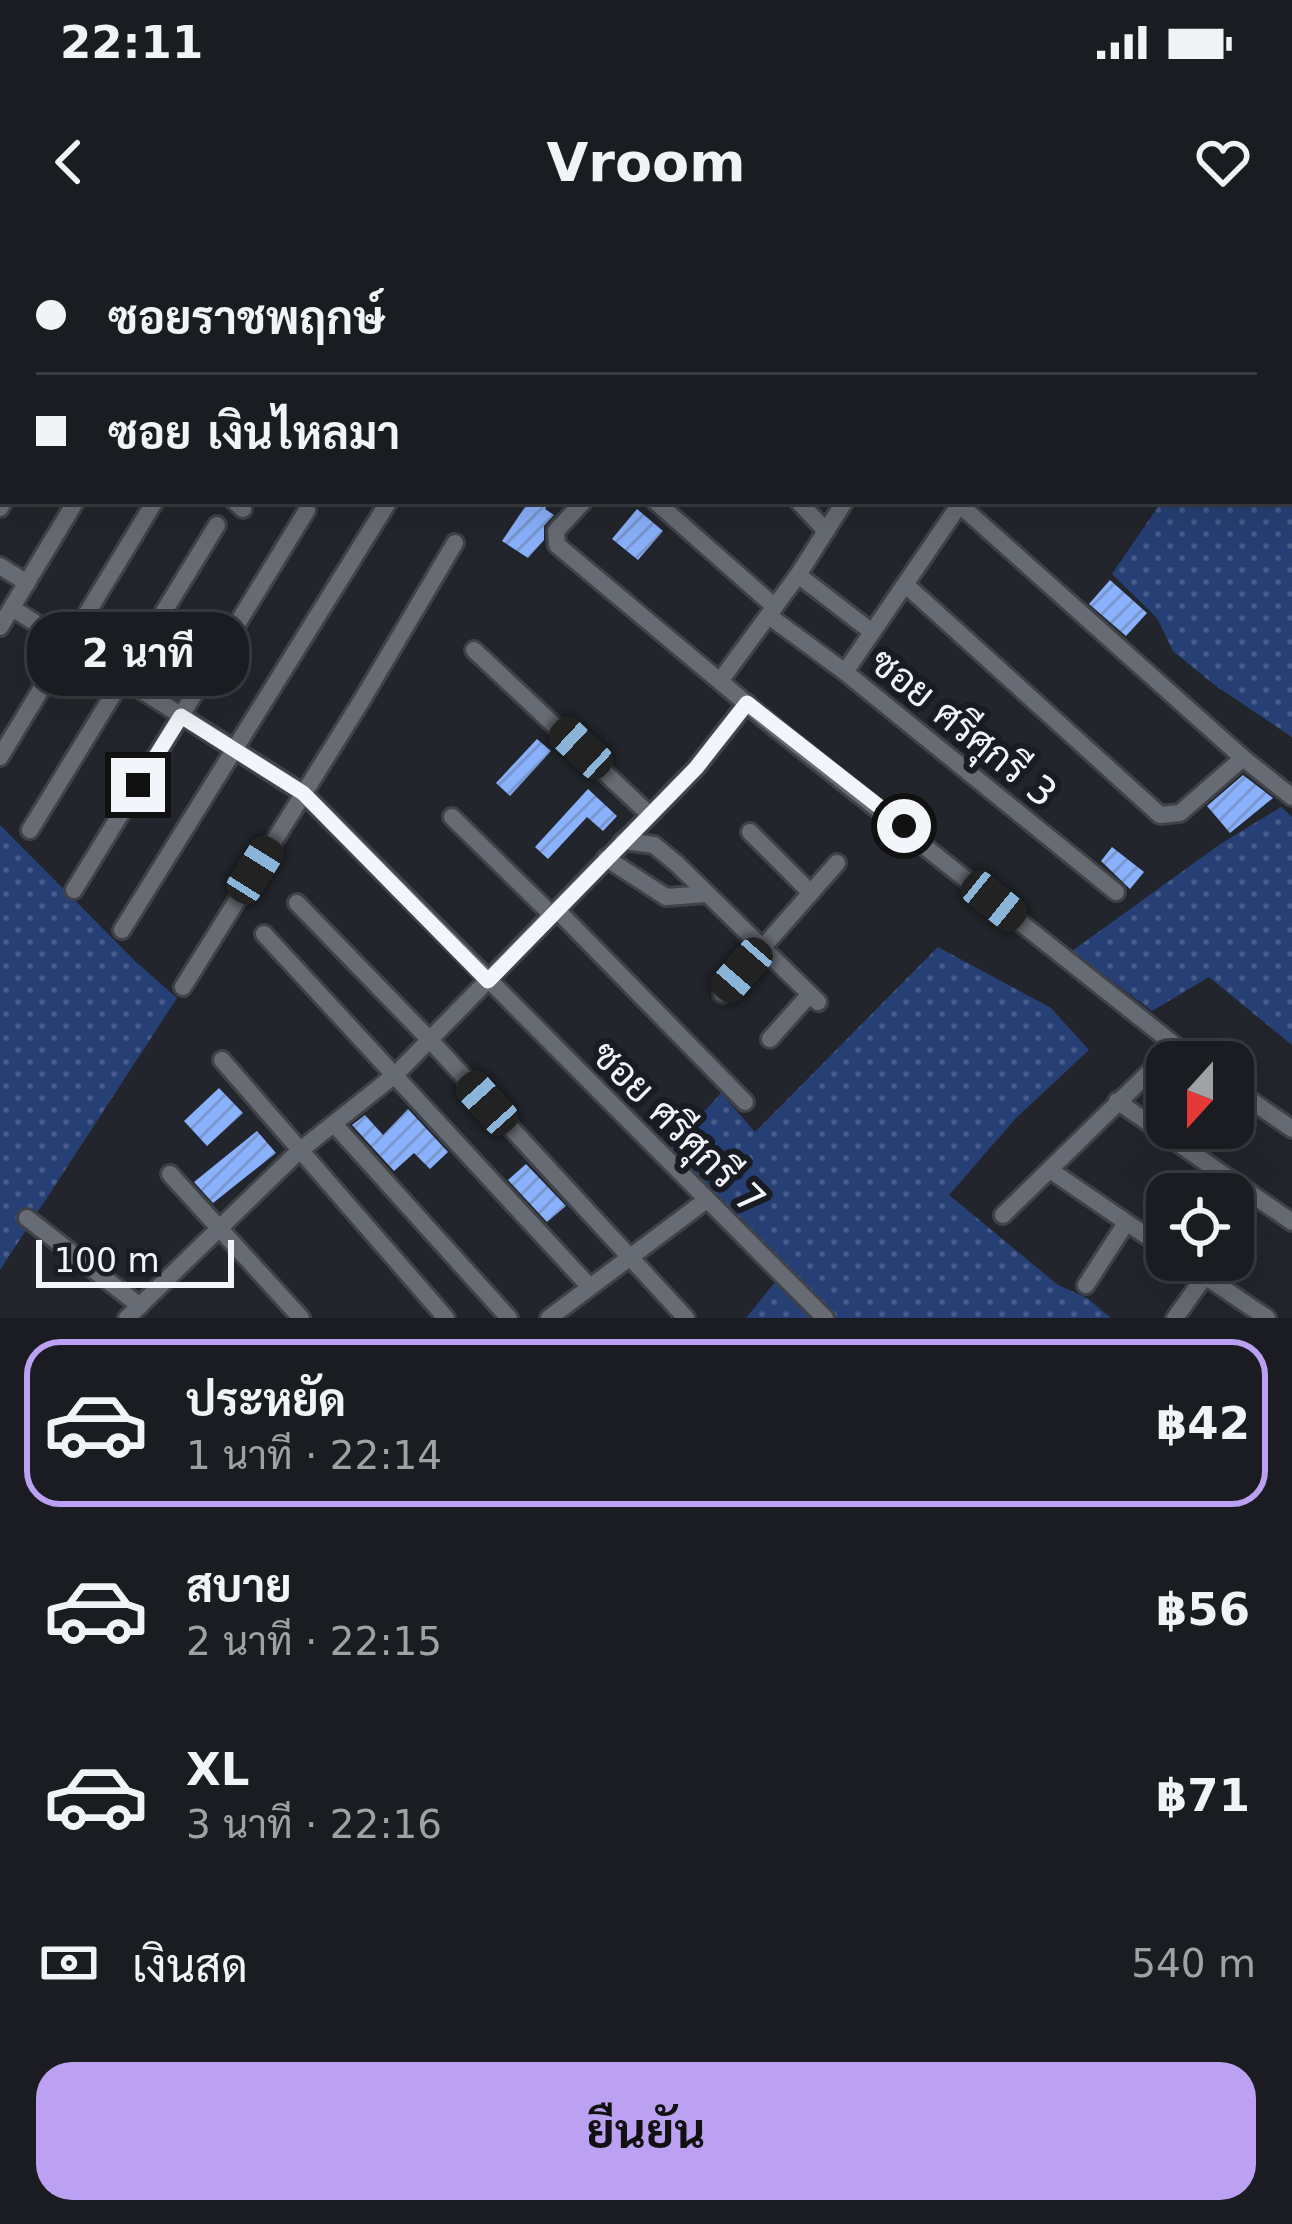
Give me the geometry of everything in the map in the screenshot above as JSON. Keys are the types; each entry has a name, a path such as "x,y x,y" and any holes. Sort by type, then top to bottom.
{"street":[{"path":"0,627 74,504"},
{"path":"0,757 153,504"},
{"path":"122,930 387,504"},
{"path":"581,504 556,531 557,545 1167,1041"},
{"name":"ซอย ศรีศุกรี 3","path":"658,504 772,612 1116,892"},
{"path":"801,504 826,531"},
{"path":"720,681 843,504"},
{"path":"844,672 960,504"},
{"path":"962,504 1292,797"},
{"path":"74,890 307,510"},
{"path":"30,830 217,525"},
{"path":"183,987 454,543"},
{"path":"0,566 27,583"},
{"path":"798,575 872,632"},
{"path":"906,585 1160,815 1180,813 1243,758"},
{"name":"ซอย ศรีศุกรี 7","path":"11,608 303,793 825,1318"},
{"path":"474,650 650,815"},
{"path":"27,1218 134,1312 298,1152 396,1074 705,758 747,703"},
{"path":"452,818 746,1102"},
{"path":"751,832 811,893"},
{"path":"623,841 654,845 814,998 770,1040"},
{"path":"606,858 666,897 707,894"},
{"path":"722,994 837,863"},
{"path":"297,903 686,1318"},
{"path":"264,934 589,1286"},
{"path":"222,1060 446,1318"},
{"path":"1003,1216 1146,1074"},
{"path":"1118,1101 1292,1222"},
{"path":"1254,1103 1292,1129"},
{"path":"334,1124 509,1318"},
{"path":"1050,1170 1146,1236"},
{"path":"170,1174 301,1318"},
{"path":"549,1318 704,1201"},
{"path":"1086,1285 1126,1222"},
{"path":"1174,1318 1200,1281"},
{"path":"1212,1281 1267,1318"}],"shaded area":[{"path":"1160,504 1292,504 1292,737 1173,651 1157,618 1112,574"},
{"path":"1281,807 1292,817 1292,1045 1209,977 1152,1011 1072,951 1219,845"},
{"path":"0,825 177,998 0,1270"},
{"path":"938,947 1051,1008 1089,1050 1016,1118 949,1195 1058,1285 1087,1298 1111,1318 746,1318 785,1270 667,1152 721,1093 755,1132"}],"building":[{"path":"527,504 548,504 545,509 554,515 544,526 544,540 528,558 502,541"},
{"path":"637,509 663,531 638,560 612,539"},
{"path":"1110,580 1147,613 1126,636 1089,604"},
{"path":"537,739 551,751 510,796 496,783"},
{"path":"1243,775 1273,798 1230,833 1207,806"},
{"path":"588,789 617,816 603,831 587,817 548,859 535,847"},
{"path":"1112,847 1144,872 1130,889 1101,861"},
{"path":"219,1088 243,1113 207,1146 184,1121"},
{"path":"408,1109 448,1152 430,1169 414,1153 394,1171 352,1125 365,1115 383,1135"},
{"path":"257,1131 276,1153 213,1203 194,1182"},
{"path":"526,1164 566,1206 547,1222 508,1180"}],"route":[{"path":"138,785 181,716 303,793 488,981 696,768 747,703 904,826"}]}
